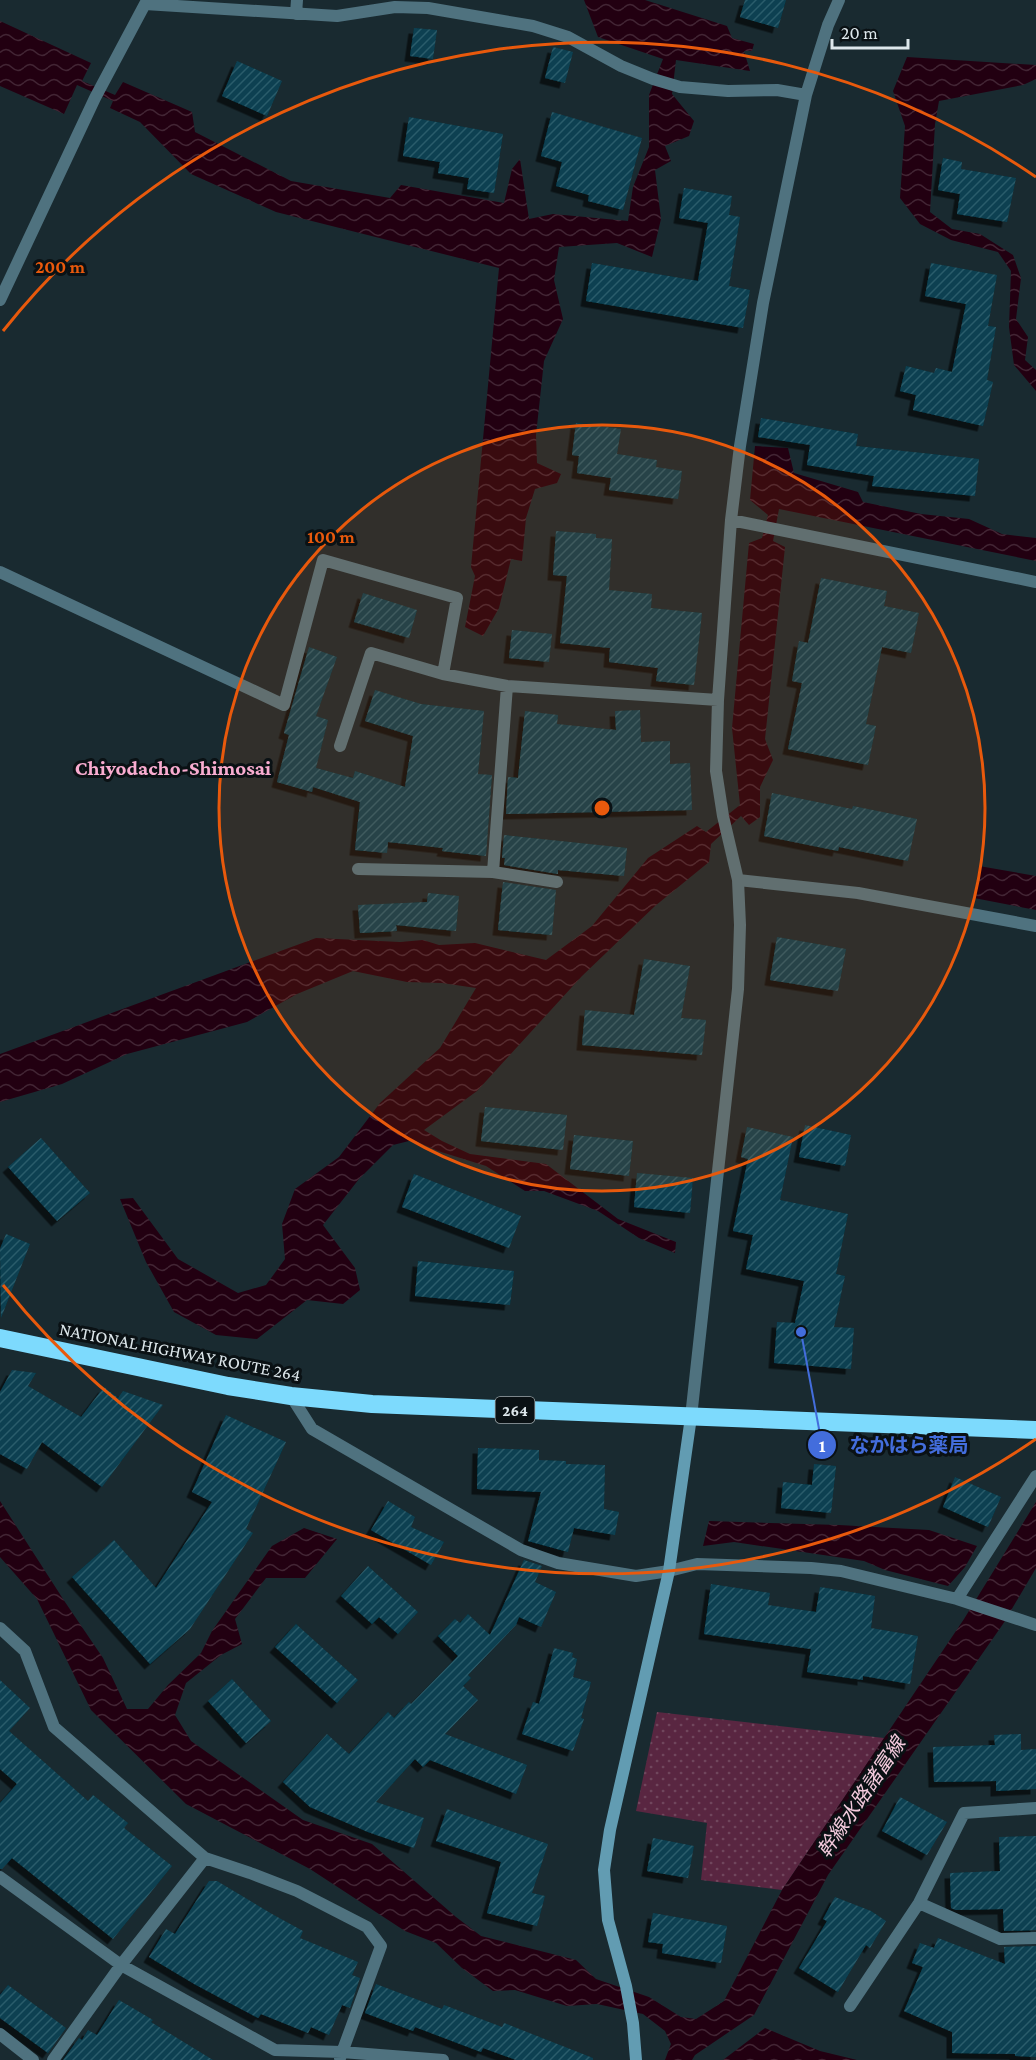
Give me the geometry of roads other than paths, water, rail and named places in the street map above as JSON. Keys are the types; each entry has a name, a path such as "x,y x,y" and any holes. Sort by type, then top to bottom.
{"highway":[{"name":"NATIONAL HIGHWAY ROUTE 264","path":"0,1338 228,1386 291,1396 372,1404 1036,1430"}],"street":[{"path":"296,14 297,0"},
{"path":"636,2060 633,2023 626,1986 608,1920 604,1870 610,1830 669,1571 691,1417 738,988 740,925 738,880 723,816 716,771 718,700 731,520 740,446 764,303 806,95 828,25 839,0"},
{"path":"0,300 95,98 145,4 338,16 395,7 428,8 533,26 568,37 621,66 680,87 728,91 777,90 806,95"},
{"path":"731,520 1036,582"},
{"path":"0,572 284,705 323,561 457,598 443,674"},
{"path":"340,746 371,653 443,674 507,686 718,700"},
{"path":"493,872 507,686"},
{"path":"358,869 493,872 557,882"},
{"path":"738,880 858,893 1036,926"},
{"path":"291,1396 312,1429 521,1550 558,1563 636,1576 697,1564 811,1568 841,1572 957,1599 1036,1624"},
{"path":"957,1599 1036,1476"},
{"path":"0,1628 25,1651 54,1727 205,1858 297,1891 367,1927 381,1946 341,2056"},
{"path":"850,2006 919,1903 964,1813 1036,1808"},
{"path":"53,2060 121,1965 205,1858"},
{"path":"0,1877 121,1965 275,2050 341,2056 443,2060"},
{"path":"919,1903 1000,1939 1036,1938"},
{"path":"0,2034 33,2060"}],"water":[{"path":"584,0 645,0 727,26 732,38 754,44 752,51 744,51 750,71 676,60 672,94 694,121 689,136 665,146 671,161 655,170 661,219 652,257 617,243 559,247 554,280 563,319 544,361 536,435 537,463 561,474 557,483 535,489 526,518 522,561 511,559 499,608 483,636 465,627 475,576 471,567 499,268 276,212 191,174 140,122 110,108 113,101 77,85 64,114 0,86 0,21 91,63 82,81 115,95 123,82 192,112 195,132 291,181 390,198 401,185 504,203 512,169 520,159 529,219 553,214 628,221 633,187 649,147 649,95 663,59 598,37"},
{"path":"907,57 1036,65 1036,79 1023,85 939,101 935,124 930,212 952,229 980,234 1013,255 1021,278 1016,319 1028,337 1025,360 1036,370 1036,391 1014,365 1009,327 1011,271 998,252 951,240 920,224 900,198 905,126 893,91"},
{"path":"755,446 788,448 794,473 858,492 863,502 921,514 969,519 1002,534 1036,538 1036,561 779,509 773,541 785,547 765,739 773,760 760,787 760,817 749,825 741,816 711,844 709,862 655,906 582,976 477,1091 424,1130 470,1154 546,1164 618,1219 676,1242 675,1253 639,1238 598,1211 544,1191 525,1191 486,1166 438,1151 413,1140 393,1145 359,1179 323,1225 355,1268 360,1290 343,1304 307,1300 257,1339 216,1335 174,1312 146,1262 120,1199 133,1198 178,1259 238,1293 266,1285 285,1259 282,1224 295,1189 339,1157 380,1103 440,1048 476,988 442,983 407,982 353,971 297,994 247,1022 127,1054 62,1084 0,1102 0,1054 316,938 400,942 423,940 439,945 475,943 546,960 592,926 648,858 697,826 706,832 740,805 732,728 749,543 762,538 768,515 750,500"},
{"path":"979,866 1036,876 1036,910 974,898"},
{"name":"幹線水路諸富線","path":"0,1501 103,1658 127,1709 148,1709 168,1685 201,1653 212,1631 272,1546 304,1528 337,1539 305,1578 266,1578 235,1619 242,1644 221,1655 186,1683 175,1715 191,1741 303,1820 372,1844 481,1936 576,1960 596,1979 649,1997 681,2017 696,2019 724,2001 782,1890 964,1619 1036,1502 1036,1568 1003,1624 828,1875 754,2015 695,2055 692,2060 665,2060 671,2044 665,2031 643,2014 597,2004 567,2006 515,1990 493,1991 462,1968 436,1943 405,1931 310,1869 186,1804 91,1710 37,1599 0,1557"},
{"path":"709,1521 929,1530 977,1546 965,1567 948,1586 885,1570 864,1561 734,1542 703,1546"},
{"path":"765,2028 820,2051 857,2060 723,2060"}],"place":[{"name":"なかはら薬局","path":"801,1332"}],"district":[{"name":"Chiyodacho-Shimosai","path":"173,768"}]}
